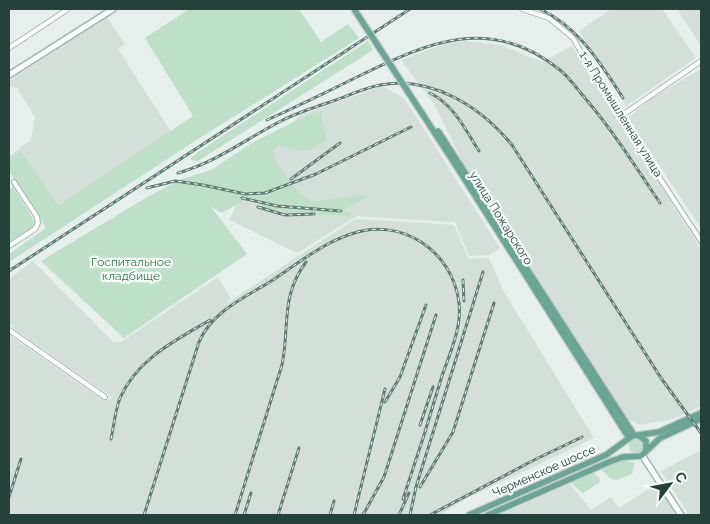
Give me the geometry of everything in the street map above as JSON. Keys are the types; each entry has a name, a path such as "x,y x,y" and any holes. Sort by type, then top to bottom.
{"main road":[{"name":"улица Пожарского","path":"354,9 458,166"},
{"name":"улица Пожарского","path":"358,9 631,438"},
{"name":"Черменское шоссе","path":"469,515 606,454 631,438 659,432 701,413"},
{"path":"644,454 660,438 701,419"},
{"path":"633,456 626,450 631,438 646,441 647,446 644,454"},
{"name":"Черменское шоссе","path":"488,515 609,462 644,454"}],"street":[{"path":"9,48 68,9"},
{"name":"1-я Промышленная улица","path":"522,9 549,18 566,31 701,241"},
{"path":"9,75 109,10"},
{"path":"621,116 701,61"},
{"path":"9,246 38,224 37,217 14,182"},
{"path":"9,330 104,397"},
{"path":"644,454 681,515"}],"shaded area":[{"path":"611,9 662,9 696,58 626,106 579,31"},
{"path":"677,9 701,9 701,46"},
{"path":"107,17 125,44 118,49 175,138 47,225 9,167 9,156 31,140 35,117 18,90 20,89 9,86 9,81"},
{"path":"465,41 501,45 542,62 572,46 701,249 701,406 673,419 639,425 626,418 465,167 434,104 401,60 445,44"},
{"path":"701,69 701,228 628,118 652,98"},
{"path":"382,86 404,98 500,248 489,255 469,256 455,222 357,216 297,253 229,220 240,198 273,154 276,143 299,116"},
{"path":"355,219 454,225 469,259 489,258 504,292 594,438 466,499 439,515 9,515 9,335 103,400 113,398 15,330 9,322 9,279 33,261 113,342 121,342 218,277 231,299 224,305"},
{"path":"701,450 701,515 689,515 661,471"},
{"path":"570,484 591,510 611,497 619,508 657,484 677,515 499,515"}],"green space":[{"path":"189,9 299,9 321,42 348,24 359,38 206,134 9,262 9,254 46,228 9,171 9,159 21,151 58,206 193,116 145,38"},
{"path":"368,41 373,50 198,161 191,160 198,152"},
{"name":"Госпитальное кладбище","path":"322,111 322,121 327,140 304,151 279,145 273,150 283,173 299,192 312,202 363,195 368,197 341,211 352,213 348,217 340,215 313,215 297,217 278,209 270,210 253,201 243,201 222,213 211,207 247,254 124,338 41,261 149,196 182,179 211,170 252,143 301,118"},
{"path":"13,187 37,225 9,243 9,190"},
{"path":"633,439 639,439 643,446 639,453 633,453 629,449 629,443"},
{"path":"620,460 635,463 632,474 616,480 607,476 601,468"},
{"path":"592,471 600,479 600,482 583,493 570,482"}],"railway":[{"path":"9,271 410,9"},
{"path":"540,9 566,26 588,47 623,98"},
{"path":"267,120 385,64 435,44 460,39 485,38 509,43 534,53 567,76 615,136 660,203"},
{"path":"178,173 206,163 289,117 374,86 399,83 418,85 454,97 485,118 512,145 661,378 701,433"},
{"path":"430,93 446,104 452,111 464,126 479,151"},
{"path":"147,188 175,181 245,194 265,193 316,174 411,127"},
{"path":"291,179 340,143"},
{"path":"242,198 277,206 341,211"},
{"path":"258,207 285,215 314,214"},
{"path":"144,515 199,342 212,322 241,299 320,248 351,234 370,230 388,230 406,234 421,242 447,268 455,284 459,303 459,321 455,340 403,499"},
{"path":"235,515 282,365 287,312 292,287 306,262"},
{"path":"410,515 416,487 483,272"},
{"path":"463,280 464,301"},
{"path":"420,487 453,432 494,303"},
{"path":"385,402 400,377 426,305"},
{"path":"363,515 384,477 436,315"},
{"path":"111,439 120,398 136,372 171,343 210,320"},
{"path":"420,425 433,387"},
{"path":"354,515 385,389"},
{"path":"430,515 582,437"},
{"path":"278,515 299,448"},
{"path":"9,497 21,459"},
{"path":"244,515 251,493"},
{"path":"399,515 409,493"},
{"path":"330,515 334,501"}]}
